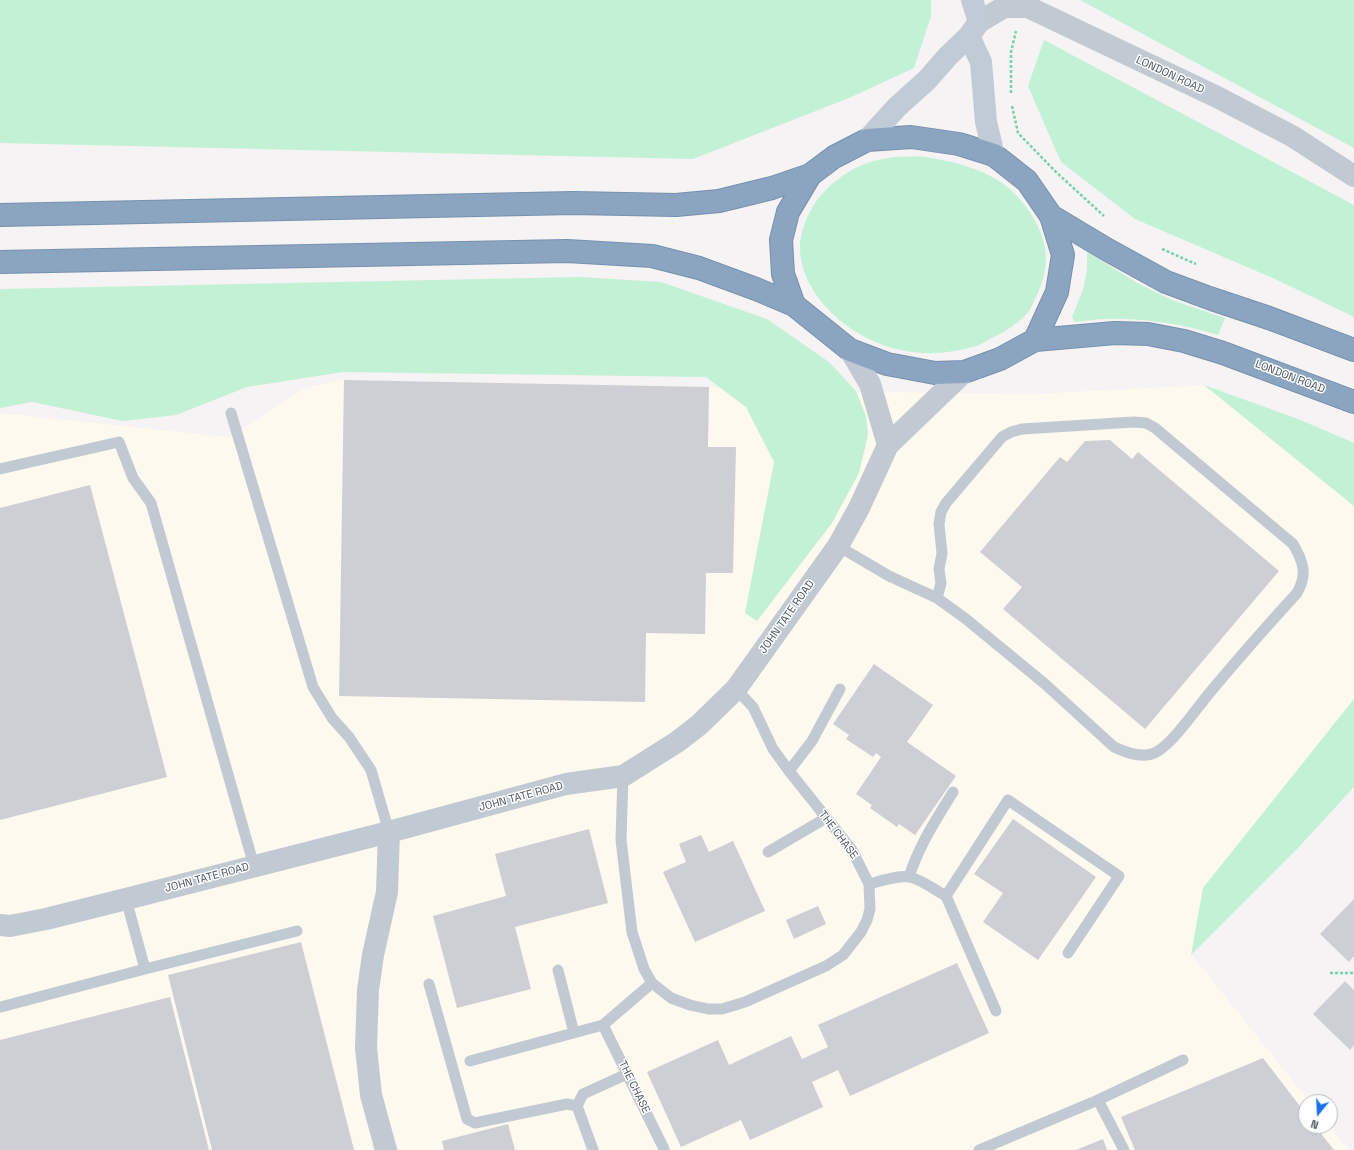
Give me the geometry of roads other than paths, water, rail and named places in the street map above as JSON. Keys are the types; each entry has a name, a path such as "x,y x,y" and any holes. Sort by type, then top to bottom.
{"highway":[{"path":"0,215 565,203 676,205 719,201 772,188 810,175 834,157 867,140 911,137 959,144 994,155 1027,181 1051,216 1062,255 1057,292 1036,340 1000,359 964,372 935,373 887,364 850,350 794,305 700,268 652,256 566,251 0,262"},
{"path":"794,305 783,274 781,240 788,212 810,175"},
{"path":"1051,216 1106,249 1166,282 1354,350"},
{"name":"LONDON ROAD","path":"1036,340 1115,334 1148,334 1184,341 1224,353 1354,402"}],"main road":[{"path":"972,0 974,29 981,62 986,122 994,155"},
{"path":"867,140 897,107 927,80 974,29"}],"street":[{"name":"LONDON ROAD","path":"974,29 1004,8 1028,7 1217,97 1292,136 1354,176"},
{"path":"850,350 870,384 888,445 964,372"},
{"name":"JOHN TATE ROAD","path":"0,925 10,926 46,919 388,832 566,784 623,776 677,742 700,725 736,688 838,546 860,508 888,445"},
{"path":"386,1150 371,1095 366,1048 369,983 373,955 387,892 388,832"}],"lane":[{"path":"231,413 313,687 332,718 349,737 371,770 388,832"},
{"path":"838,546 889,576 937,598 966,619 1045,684 1114,747 1127,753 1143,755 1157,752 1169,741 1297,592 1301,586 1304,573 1302,558 1293,544 1155,428 1146,423 1134,422 1022,429 1011,432 1002,437 946,503 941,512 939,524 942,553 940,569 941,583 937,598"},
{"path":"0,470 119,442 133,478 151,503 254,866"},
{"name":"THE CHASE","path":"623,776 621,840 632,932 644,969 652,983 671,998 683,1003 708,1009 722,1009 745,1002 826,966 843,955 861,932 867,920 870,909 870,884 852,850 773,749 753,707 736,688"},
{"path":"789,771 812,741 840,689"},
{"path":"909,877 914,860 922,843 953,792"},
{"path":"946,896 1008,800 1119,876 1068,953"},
{"path":"768,852 826,818"},
{"path":"870,884 895,878 909,877 946,896 996,1011"},
{"path":"126,899 145,970"},
{"path":"1,1007 297,931"},
{"path":"558,970 574,1033"},
{"path":"470,1061 603,1024 652,983"},
{"path":"429,984 466,1119 475,1123 567,1104 577,1106"},
{"name":"THE CHASE","path":"603,1024 664,1149"},
{"path":"979,1150 1098,1100 1183,1060"},
{"path":"593,1150 577,1106 583,1094 627,1074"},
{"path":"1098,1100 1124,1150"}]}
